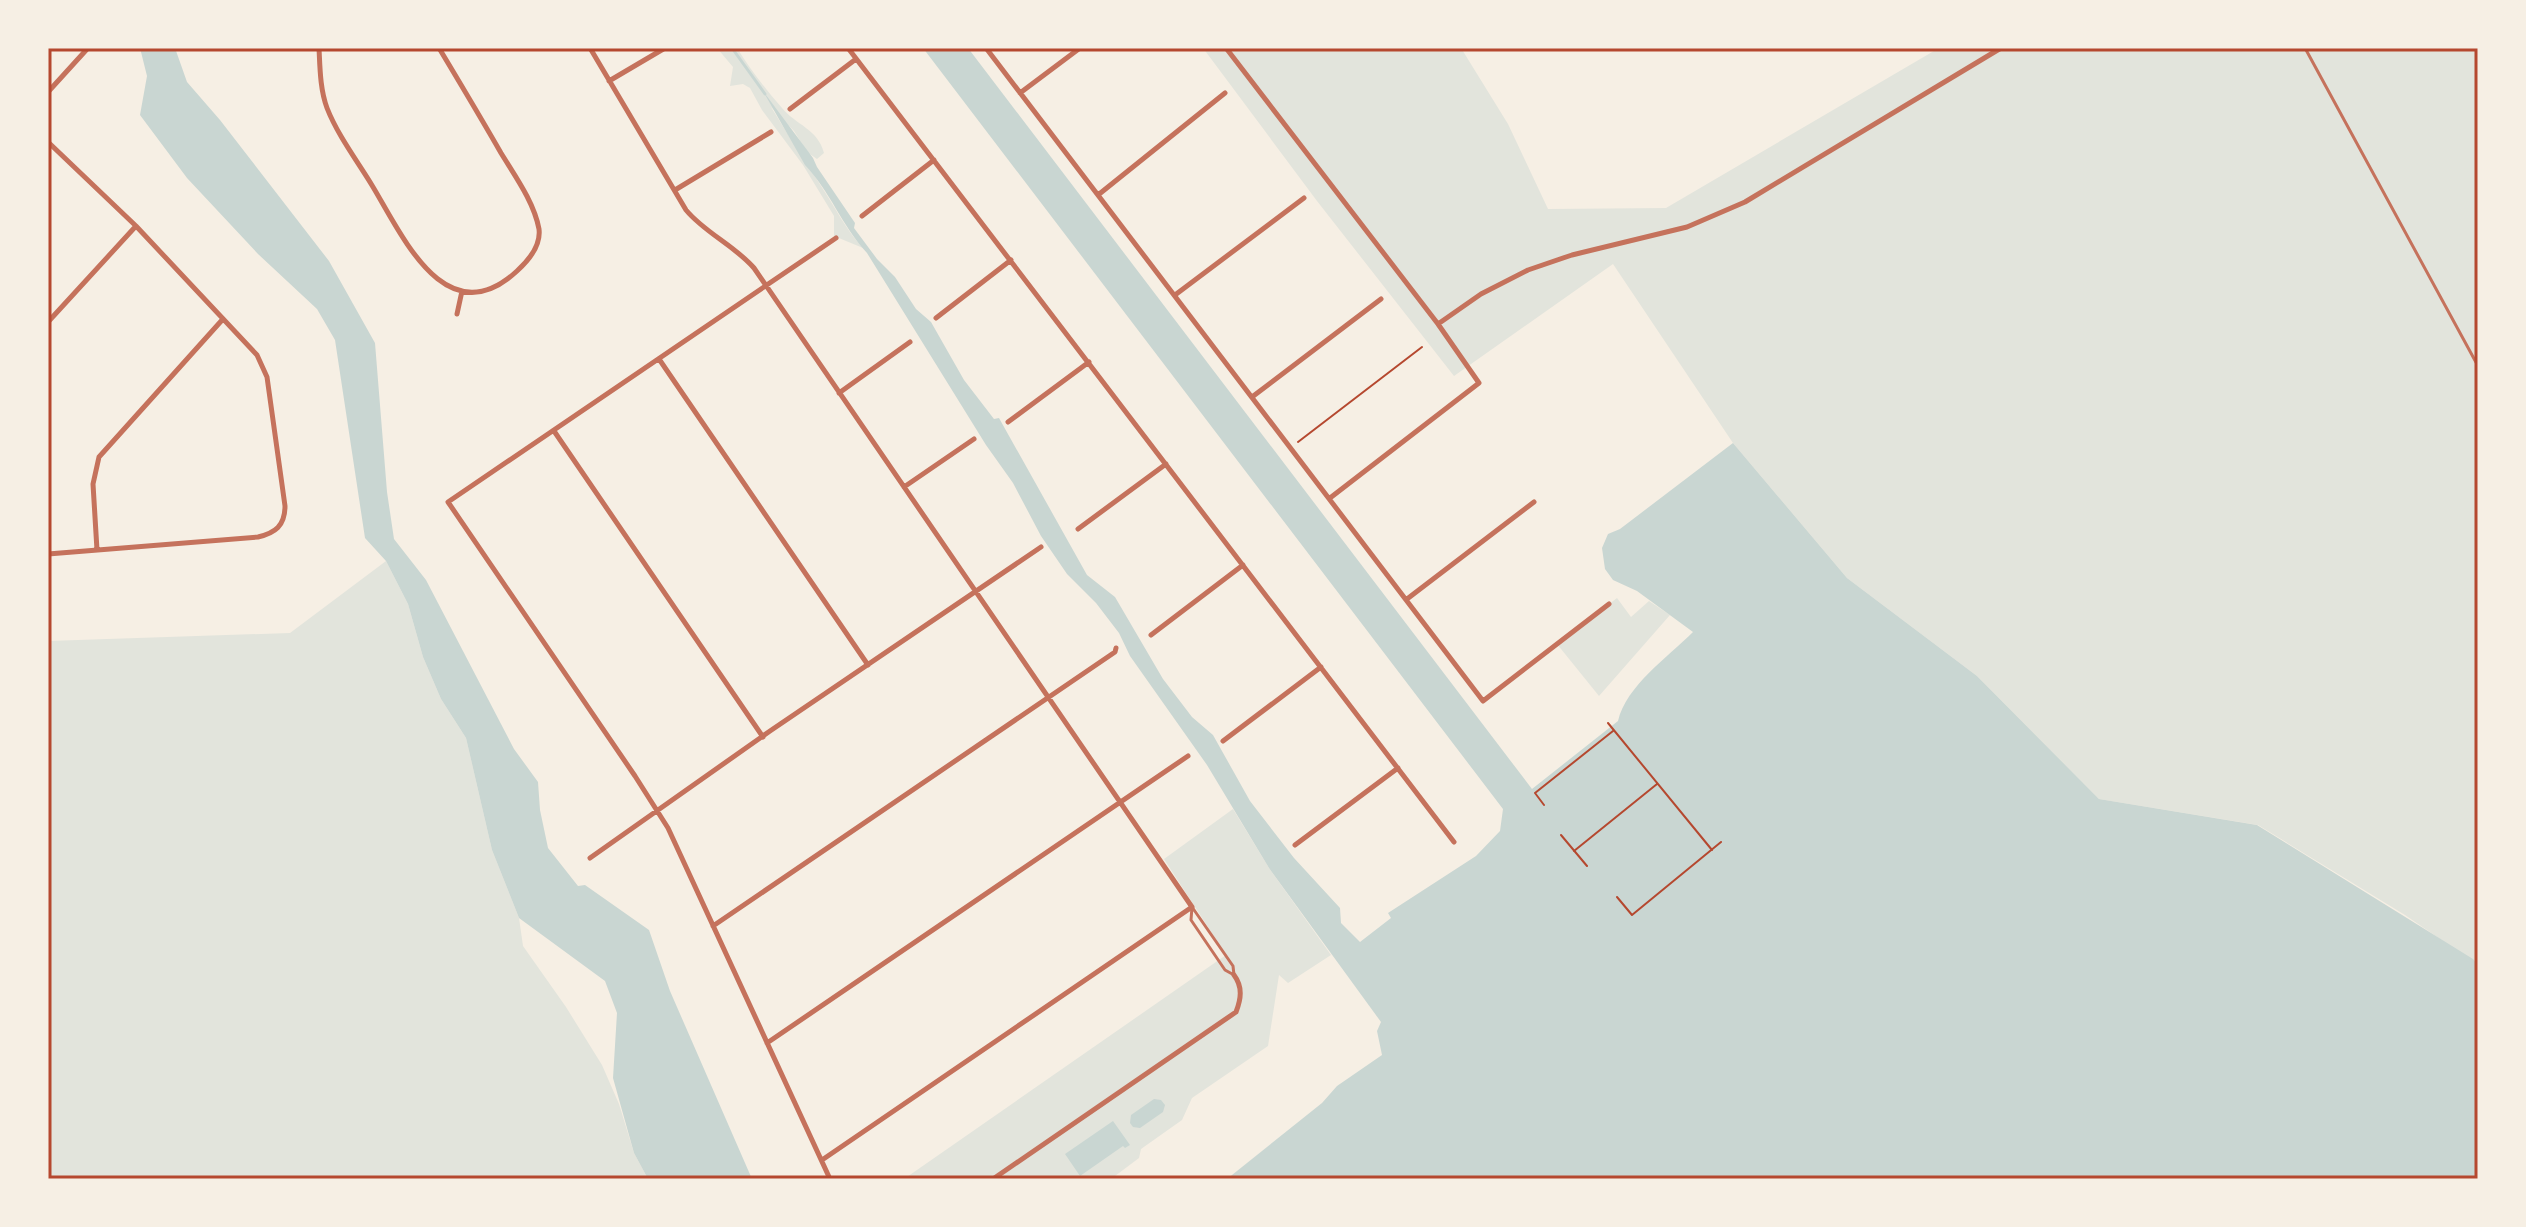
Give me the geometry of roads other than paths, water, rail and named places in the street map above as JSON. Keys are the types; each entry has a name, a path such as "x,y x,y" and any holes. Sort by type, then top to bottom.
{"street":[{"path":"48,92 88,48"},
{"path":"319,48 322,88 330,114 419,262 436,280 462,291 492,288 527,261 539,234 522,187 439,48"},
{"path":"590,48 693,218 742,254 1192,907 822,1160"},
{"path":"609,81 665,48"},
{"path":"848,48 1454,842"},
{"path":"986,48 1483,701 1609,604"},
{"path":"1020,93 1080,48"},
{"path":"1226,48 1438,324 1479,383 1330,498"},
{"path":"1438,324 1481,294 1528,270 1572,255 1687,227 1745,202 2001,48"},
{"path":"790,109 856,59"},
{"path":"1098,195 1225,93"},
{"path":"675,190 771,132"},
{"path":"48,142 136,226 257,355 267,377 285,506 282,524 276,531 258,537 48,554"},
{"path":"862,216 934,160"},
{"path":"1175,295 1304,198"},
{"path":"48,322 136,226"},
{"path":"830,1179 668,828 448,502 836,238"},
{"path":"936,318 1011,260"},
{"path":"457,314 462,291"},
{"path":"1252,397 1381,299"},
{"path":"97,550 93,484 99,457 223,319"},
{"path":"839,393 910,342"},
{"path":"659,359 868,666"},
{"path":"1008,422 1089,362"},
{"path":"553,431 763,737"},
{"path":"904,487 974,439"},
{"path":"1078,529 1166,464"},
{"path":"1407,599 1534,502"},
{"path":"590,858 1041,547"},
{"path":"1151,635 1243,565"},
{"path":"713,926 1115,652 1116,648"},
{"path":"1223,741 1321,667"},
{"path":"767,1043 1188,756"},
{"path":"1295,845 1398,768"},
{"path":"993,1179 1236,1012 1241,999 1240,983 1234,975"}],"lane":[{"path":"2305,48 2478,366"},
{"path":"1192,907 1191,920 1225,970 1234,975"},
{"path":"1192,907 1233,966 1234,975"}],"waterway":[{"path":"732,48 765,94"}]}
